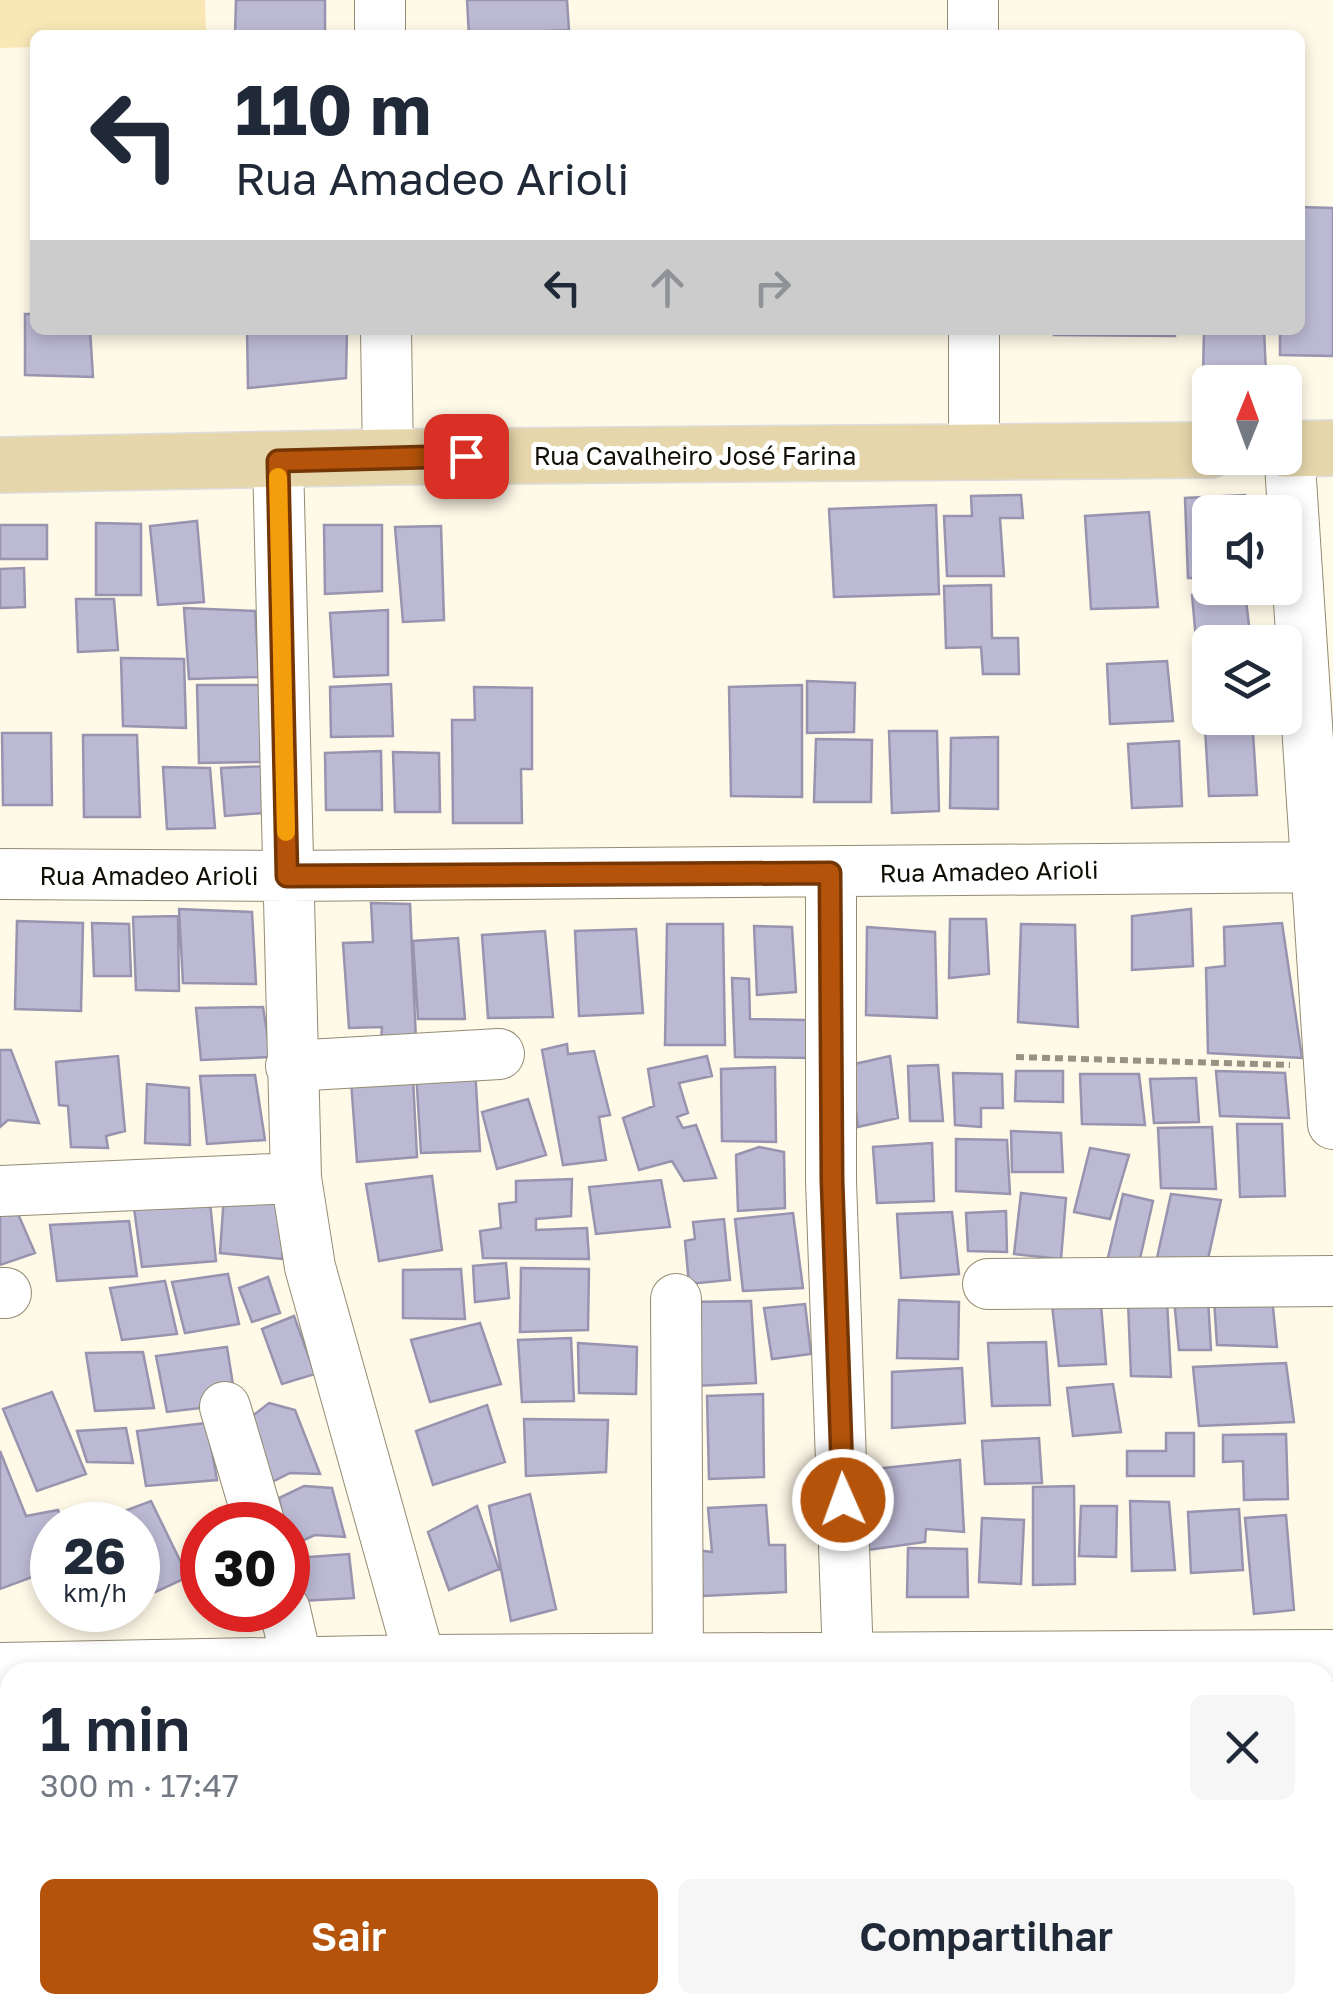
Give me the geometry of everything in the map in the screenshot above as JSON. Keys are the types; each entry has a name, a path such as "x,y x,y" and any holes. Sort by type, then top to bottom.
{"main road":[{"name":"Rua Cavalheiro José Farina","path":"0,465 388,457 1192,450"}],"street":[{"path":"380,0 380,30"},
{"path":"973,0 973,30"},
{"path":"386,335 388,457"},
{"path":"974,335 974,454"},
{"path":"1302,448 1317,867 1333,1124"},
{"path":"278,461 296,1178 310,1267 420,1660"},
{"name":"Rua Amadeo Arioli","path":"0,874 287,876 1317,867"},
{"path":"830,873 832,1181 848,1659"},
{"path":"291,1066 499,1054"},
{"path":"0,1191 296,1178"},
{"path":"988,1284 1333,1282"},
{"path":"676,1299 678,1660"},
{"path":"224,1407 253,1502"},
{"path":"291,1632 297,1662"},
{"path":"385,1662 1333,1655"}],"path":[{"path":"1016,1057 1332,1066"}],"shaded area":[{"path":"0,0 205,0 206,30 30,30 30,47 0,48"}],"building":[{"path":"236,0 325,0 325,30 235,30"},
{"path":"467,0 567,0 569,30 469,30"},
{"path":"1305,207 1333,208 1333,356 1280,355 1280,335 1305,335"},
{"path":"25,314 30,314 30,335 90,335 93,377 25,375"},
{"path":"247,335 347,335 346,378 248,388"},
{"path":"1204,335 1264,335 1266,365 1203,365"},
{"path":"1021,495 1023,518 1000,518 1004,576 947,576 944,516 972,516 971,496"},
{"path":"1185,498 1192,498 1192,578 1188,578"},
{"path":"936,505 939,594 834,597 829,509"},
{"path":"1149,512 1158,607 1091,609 1085,516"},
{"path":"197,521 204,602 158,605 150,526"},
{"path":"96,523 141,524 141,595 96,595"},
{"path":"0,525 47,525 47,559 0,559"},
{"path":"324,525 382,525 382,591 325,594"},
{"path":"441,526 444,620 403,622 395,527"},
{"path":"24,568 25,607 0,608 0,569"},
{"path":"991,585 992,638 1018,638 1019,674 983,674 981,647 946,648 944,586"},
{"path":"76,599 114,599 118,650 78,652"},
{"path":"1193,605 1247,605 1249,625 1195,625"},
{"path":"184,608 255,611 259,677 189,679"},
{"path":"388,610 388,675 334,677 330,613"},
{"path":"121,658 184,659 186,728 123,726"},
{"path":"1167,661 1173,721 1110,724 1107,664"},
{"path":"807,681 855,683 854,732 807,733"},
{"path":"391,684 393,736 331,737 330,687"},
{"path":"197,685 259,685 261,762 199,763"},
{"path":"802,685 802,797 731,796 729,687"},
{"path":"474,687 532,688 532,769 521,769 522,823 453,823 452,720 475,720"},
{"path":"889,731 937,731 939,811 892,813"},
{"path":"2,733 51,733 52,805 3,805"},
{"path":"83,735 137,735 140,817 84,817"},
{"path":"1205,735 1253,735 1257,795 1209,796"},
{"path":"998,737 998,809 950,808 951,738"},
{"path":"816,739 872,740 871,802 814,802"},
{"path":"1179,741 1182,806 1132,808 1128,744"},
{"path":"381,751 382,810 326,810 325,753"},
{"path":"393,752 439,753 440,812 395,812"},
{"path":"270,766 274,812 225,816 221,768"},
{"path":"163,767 210,768 215,828 167,829"},
{"path":"371,903 410,904 416,1041 381,1041 382,1027 349,1028 343,943 373,942"},
{"path":"179,909 252,912 256,984 183,983"},
{"path":"1191,909 1193,966 1132,970 1132,916"},
{"path":"178,916 179,991 136,990 133,917"},
{"path":"950,919 986,919 989,974 949,978"},
{"path":"17,921 83,923 81,1011 15,1009"},
{"path":"92,923 129,924 131,976 94,976"},
{"path":"1282,923 1302,1058 1208,1053 1206,968 1225,966 1224,927"},
{"path":"667,924 723,924 725,1045 665,1045"},
{"path":"1021,924 1075,925 1078,1027 1018,1022"},
{"path":"754,926 792,927 796,992 757,995"},
{"path":"867,927 935,932 937,1018 866,1015"},
{"path":"636,929 643,1013 579,1016 575,931"},
{"path":"545,931 553,1017 488,1018 482,935"},
{"path":"458,938 465,1019 418,1019 413,941"},
{"path":"732,978 749,979 750,1019 807,1020 810,1058 735,1057"},
{"path":"263,1007 271,1057 201,1060 196,1008"},
{"path":"567,1044 568,1054 594,1051 610,1115 599,1117 606,1160 563,1165 542,1050"},
{"path":"0,1050 11,1050 39,1123 8,1120 0,1127"},
{"path":"118,1056 125,1131 106,1136 108,1148 71,1147 68,1106 59,1105 56,1062"},
{"path":"707,1056 712,1076 679,1083 688,1113 677,1117 683,1128 696,1125 716,1178 684,1181 672,1161 639,1170 623,1118 654,1106 648,1069"},
{"path":"890,1056 898,1118 858,1127 850,1065"},
{"path":"938,1065 943,1121 910,1121 908,1066"},
{"path":"775,1067 776,1142 722,1141 721,1069"},
{"path":"475,1069 480,1151 421,1153 416,1071"},
{"path":"1016,1071 1063,1071 1063,1102 1015,1101"},
{"path":"1216,1071 1285,1073 1289,1118 1220,1116"},
{"path":"953,1073 1002,1074 1003,1108 981,1108 981,1127 955,1125"},
{"path":"1080,1074 1139,1074 1145,1125 1082,1124"},
{"path":"255,1075 265,1140 207,1144 200,1076"},
{"path":"413,1078 417,1157 357,1162 351,1081"},
{"path":"1196,1078 1199,1122 1154,1123 1150,1079"},
{"path":"147,1084 189,1088 190,1145 145,1143"},
{"path":"528,1099 546,1155 497,1169 482,1112"},
{"path":"1237,1124 1282,1124 1285,1196 1240,1197"},
{"path":"1212,1127 1216,1189 1161,1188 1158,1128"},
{"path":"1011,1131 1061,1133 1063,1172 1012,1172"},
{"path":"956,1139 1007,1140 1010,1194 956,1191"},
{"path":"932,1143 934,1201 877,1203 873,1147"},
{"path":"759,1147 784,1152 785,1208 738,1211 736,1155"},
{"path":"1090,1148 1129,1155 1110,1219 1074,1212"},
{"path":"432,1176 442,1250 379,1261 366,1184"},
{"path":"572,1179 571,1216 536,1219 536,1230 587,1228 589,1259 483,1258 480,1231 501,1228 499,1204 516,1202 516,1181"},
{"path":"661,1180 670,1227 596,1234 589,1187"},
{"path":"1021,1193 1066,1198 1061,1259 1014,1254"},
{"path":"1123,1194 1153,1201 1137,1272 1106,1266"},
{"path":"1171,1194 1221,1200 1206,1268 1157,1258"},
{"path":"224,1195 287,1195 282,1259 220,1253"},
{"path":"210,1202 216,1261 142,1267 134,1208"},
{"path":"15,1207 35,1253 0,1265 0,1212"},
{"path":"1006,1211 1007,1252 968,1251 966,1213"},
{"path":"952,1212 959,1274 901,1278 897,1214"},
{"path":"793,1213 803,1288 743,1291 735,1219"},
{"path":"724,1219 730,1280 689,1284 685,1241 695,1239 693,1222"},
{"path":"129,1221 137,1276 57,1281 50,1225"},
{"path":"506,1263 509,1298 475,1302 473,1266"},
{"path":"521,1268 589,1269 588,1330 520,1332"},
{"path":"461,1269 465,1319 403,1318 403,1270"},
{"path":"228,1274 239,1324 185,1333 172,1282"},
{"path":"268,1277 280,1313 252,1322 239,1288"},
{"path":"165,1281 177,1334 122,1340 110,1288"},
{"path":"1208,1298 1211,1350 1179,1350 1174,1300"},
{"path":"1272,1298 1277,1347 1217,1345 1214,1299"},
{"path":"899,1300 959,1302 958,1359 897,1358"},
{"path":"1167,1300 1171,1377 1131,1376 1128,1301"},
{"path":"751,1301 756,1383 694,1386 689,1302"},
{"path":"805,1304 811,1354 772,1359 764,1308"},
{"path":"1052,1305 1101,1305 1106,1364 1059,1366"},
{"path":"294,1316 315,1374 282,1384 262,1329"},
{"path":"480,1323 501,1384 430,1402 411,1340"},
{"path":"571,1338 574,1401 522,1402 518,1340"},
{"path":"1046,1342 1050,1405 992,1406 988,1343"},
{"path":"578,1343 637,1347 636,1394 579,1393"},
{"path":"227,1347 236,1404 167,1412 156,1356"},
{"path":"143,1352 154,1408 95,1411 86,1353"},
{"path":"1286,1363 1294,1422 1199,1426 1193,1367"},
{"path":"962,1368 965,1423 892,1428 892,1372"},
{"path":"1113,1384 1121,1432 1073,1436 1067,1388"},
{"path":"52,1392 86,1474 37,1491 3,1409"},
{"path":"763,1394 764,1477 709,1479 707,1396"},
{"path":"269,1403 295,1410 320,1474 290,1473 268,1484 246,1421"},
{"path":"487,1405 505,1462 433,1485 416,1431"},
{"path":"524,1419 608,1420 606,1472 526,1476"},
{"path":"207,1423 217,1480 146,1486 137,1431"},
{"path":"126,1428 133,1463 87,1462 77,1431"},
{"path":"1166,1433 1194,1433 1194,1476 1127,1476 1127,1451 1166,1451"},
{"path":"1286,1434 1288,1499 1244,1500 1243,1461 1223,1462 1223,1435"},
{"path":"1039,1438 1042,1483 985,1484 982,1441"},
{"path":"0,1451 26,1516 30,1515 30,1578 0,1589"},
{"path":"960,1460 964,1532 926,1529 925,1542 867,1550 860,1524 876,1517 873,1469"},
{"path":"304,1486 332,1488 345,1537 310,1537 310,1502 280,1502 279,1498"},
{"path":"1074,1486 1075,1584 1033,1585 1033,1487"},
{"path":"530,1494 556,1609 511,1621 489,1506"},
{"path":"1130,1501 1169,1502 1175,1570 1132,1571"},
{"path":"766,1505 769,1545 785,1545 786,1592 703,1596 697,1550 712,1552 708,1508"},
{"path":"477,1506 499,1569 449,1590 428,1532"},
{"path":"1081,1506 1117,1506 1116,1557 1079,1556"},
{"path":"1239,1509 1243,1570 1191,1573 1188,1512"},
{"path":"1286,1515 1294,1610 1254,1614 1245,1518"},
{"path":"982,1518 1024,1520 1021,1584 979,1582"},
{"path":"160,1519 180,1561 180,1581 160,1590"},
{"path":"908,1548 967,1549 968,1597 907,1597"},
{"path":"349,1554 354,1598 310,1600 310,1557"}],"slow traffic":[{"path":"278,477 286,832"}],"route":[{"path":"466,456 278,461 287,876 830,873 832,1181 843,1500"}]}
